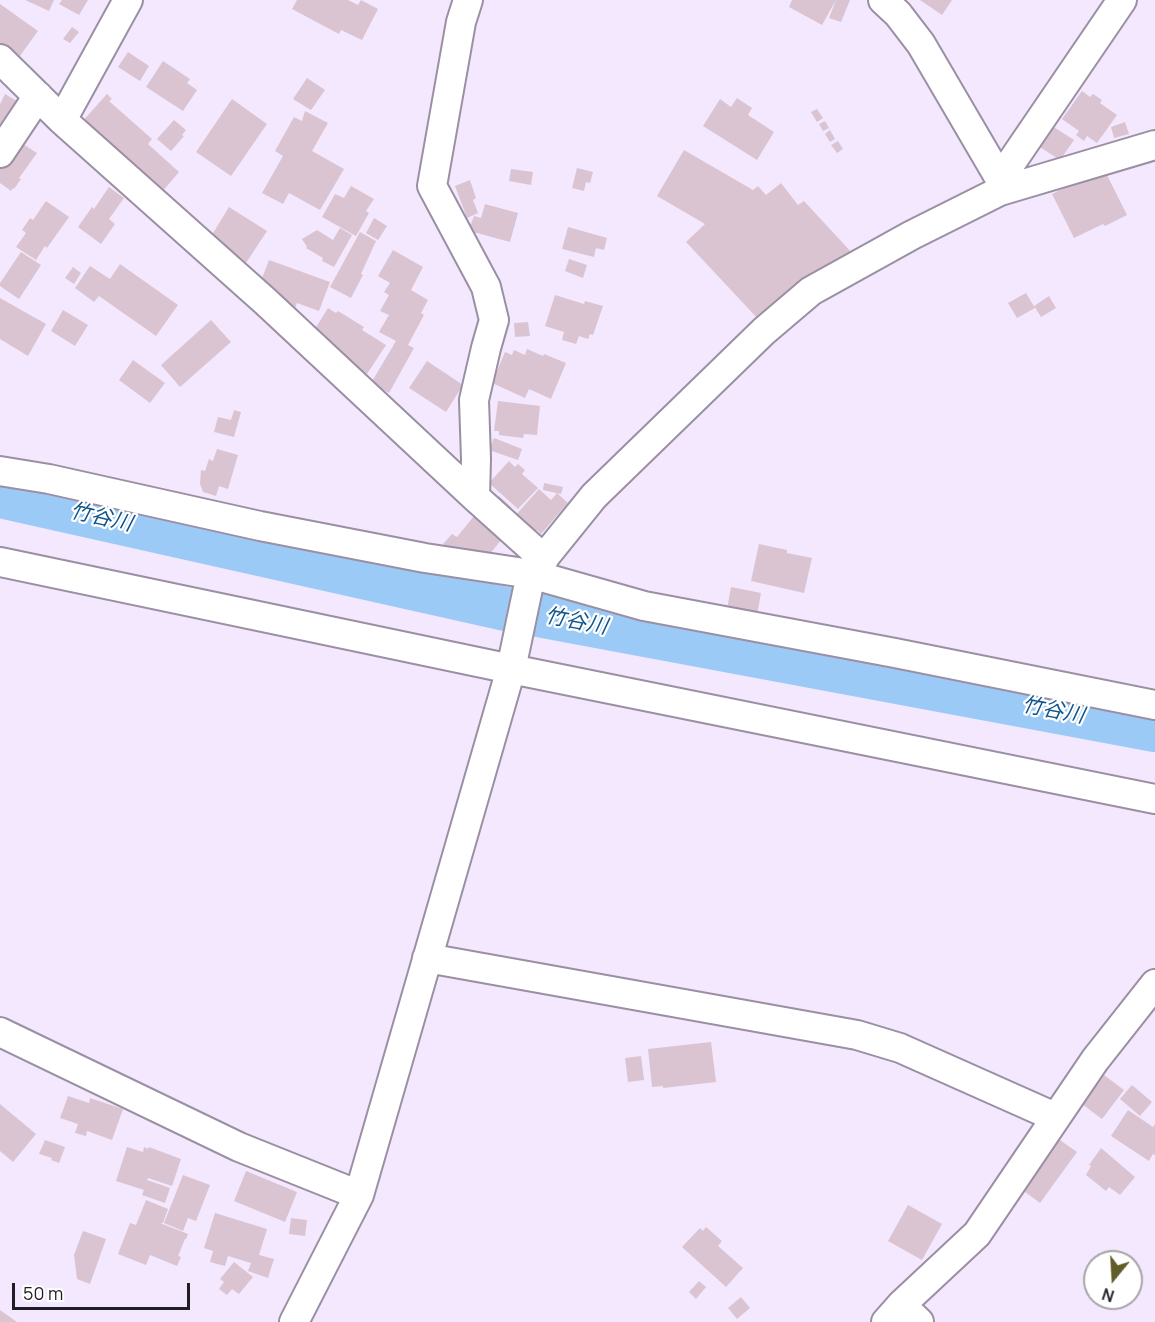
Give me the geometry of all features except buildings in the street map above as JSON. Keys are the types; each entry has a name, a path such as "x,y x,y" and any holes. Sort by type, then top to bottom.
{"street":[{"path":"62,120 128,0"},
{"path":"468,0 461,22 432,186 486,287 494,320 474,400 475,497"},
{"path":"883,0 898,14 921,44 1000,185"},
{"path":"1000,185 1122,0"},
{"path":"0,59 62,120 265,302 475,497 534,574"},
{"path":"0,153 38,96"},
{"path":"294,1322 359,1195 513,658 534,574 594,496 764,331 811,291 1000,185 1155,145"},
{"path":"0,471 49,479 260,526 425,558 534,574 644,606 1155,705"},
{"path":"0,562 513,658 1155,799"},
{"path":"427,958 857,1035 900,1048 1055,1117"},
{"path":"902,1316 977,1234 1095,1060 1155,984"},
{"path":"0,1032 239,1147 359,1195"}],"waterway":[{"name":"竹谷川","path":"0,496 501,608 1155,730"}]}
